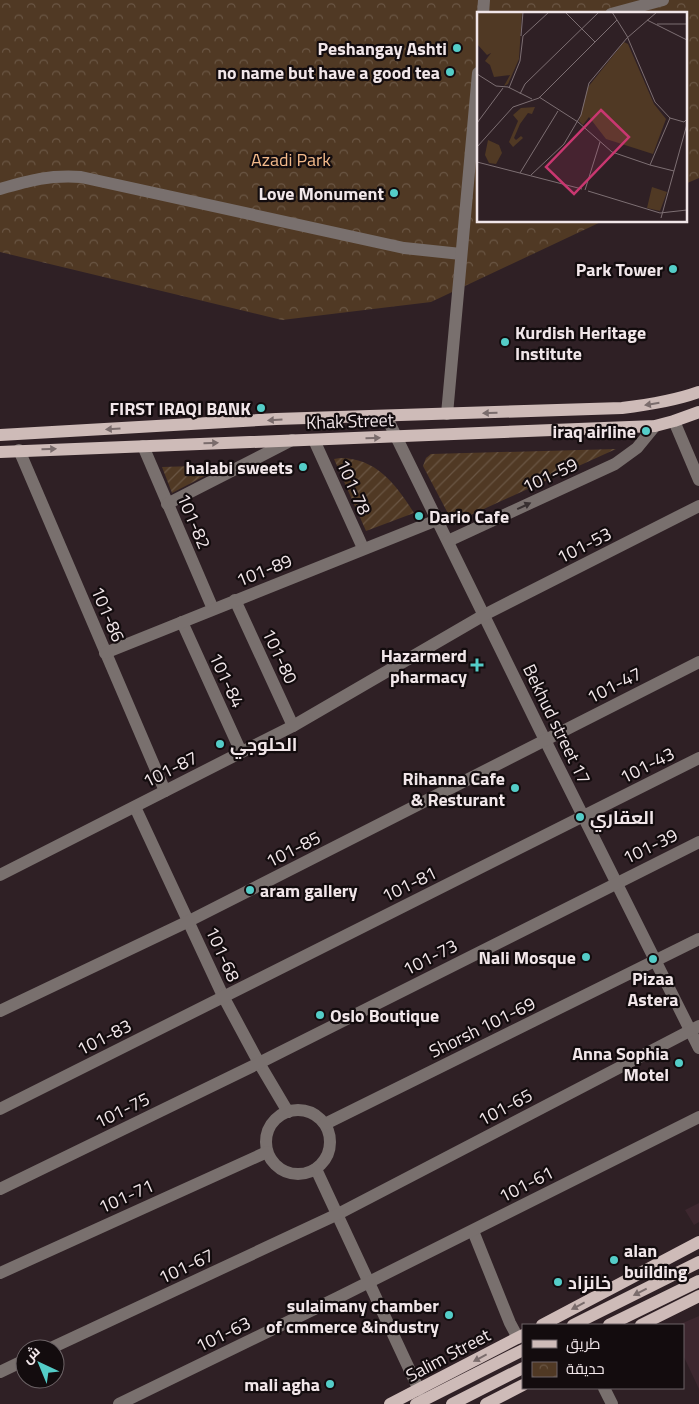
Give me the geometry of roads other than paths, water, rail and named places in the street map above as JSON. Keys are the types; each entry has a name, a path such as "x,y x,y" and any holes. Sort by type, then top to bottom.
{"main road":[{"path":"0,435 276,420 622,408 658,403 699,392"},
{"name":"Khak Street","path":"0,452 655,426 699,412"},
{"path":"544,1324 699,1242"},
{"path":"575,1324 699,1262"},
{"path":"610,1324 699,1281"},
{"path":"643,1324 699,1296"},
{"name":"Salim Street","path":"390,1404 520,1337"},
{"name":"Salim Street","path":"416,1404 522,1351"},
{"path":"452,1404 522,1369"},
{"path":"486,1404 522,1386"}],"street":[{"path":"618,12 663,0"},
{"path":"447,414 477,84"},
{"path":"0,188 32,179 58,176 82,177 404,248 461,254"},
{"name":"Bekhud street 17","path":"386,416 655,961 694,1028 699,1048"},
{"path":"674,421 699,480"},
{"name":"101-59","path":"448,541 615,464 637,448 655,426"},
{"path":"168,504 292,440"},
{"name":"101-78","path":"314,440 363,548"},
{"name":"101-82","path":"143,446 213,610"},
{"name":"101-86","path":"20,450 165,791"},
{"name":"101-53","path":"484,616 699,506"},
{"name":"101-89","path":"105,653 363,548 437,520"},
{"name":"101-80","path":"236,600 293,726"},
{"name":"101-87","path":"0,875 293,726 484,616"},
{"name":"101-84","path":"182,622 241,752"},
{"name":"101-47","path":"545,740 699,662"},
{"name":"101-85","path":"0,1010 189,921 545,740"},
{"name":"101-43","path":"584,817 699,758"},
{"name":"101-68","path":"135,806 223,996 288,1112"},
{"name":"101-81","path":"223,996 584,817"},
{"name":"101-39","path":"617,882 699,842"},
{"name":"101-73","path":"259,1063 617,882"},
{"name":"Shorsh 101-69","path":"325,1124 699,939"},
{"name":"101-83","path":"0,1109 223,996"},
{"name":"101-65","path":"338,1214 694,1028"},
{"name":"101-75","path":"0,1188 259,1063"},
{"path":"298,1110 318,1116 325,1124 329,1133 330,1143 324,1162 316,1170 307,1174 287,1173 271,1161 267,1152 266,1142 272,1123 279,1116 298,1110"},
{"name":"101-61","path":"368,1282 699,1116"},
{"name":"101-71","path":"0,1273 267,1152"},
{"path":"316,1170 419,1390"},
{"name":"101-67","path":"65,1342 338,1214"},
{"path":"473,1230 510,1323 520,1337"},
{"name":"101-63","path":"119,1404 368,1282"},
{"path":"0,1372 15,1365"},
{"path":"604,1389 612,1404"}],"place":[{"name":"Peshangay Ashti","path":"457,48"},
{"name":"no name but have a good tea","path":"450,72"},
{"name":"Love Monument","path":"394,193"},
{"name":"Park Tower","path":"673,269"},
{"name":"Kurdish Heritage Institute","path":"505,342"},
{"name":"FIRST IRAQI BANK","path":"261,408"},
{"name":"iraq airline","path":"646,431"},
{"name":"halabi sweets","path":"303,467"},
{"name":"Dario Cafe","path":"419,516"},
{"name":"Hazarmerd pharmacy","path":"477,665"},
{"name":"الحلوجي","path":"220,744"},
{"name":"Rihanna Cafe & Resturant","path":"515,788"},
{"name":"العقاري","path":"580,817"},
{"name":"aram gallery","path":"250,890"},
{"name":"Nali Mosque","path":"586,957"},
{"name":"Pizaa Astera","path":"653,959"},
{"name":"Oslo Boutique","path":"320,1015"},
{"name":"Anna Sophia Motel","path":"679,1063"},
{"name":"alan building","path":"614,1260"},
{"name":"خانزاد","path":"558,1282"},
{"name":"sulaimany chamber of cmmerce &industry","path":"449,1315"},
{"name":"mali agha","path":"330,1384"}],"park label":[{"name":"Azadi Park","path":"291,159"}]}
